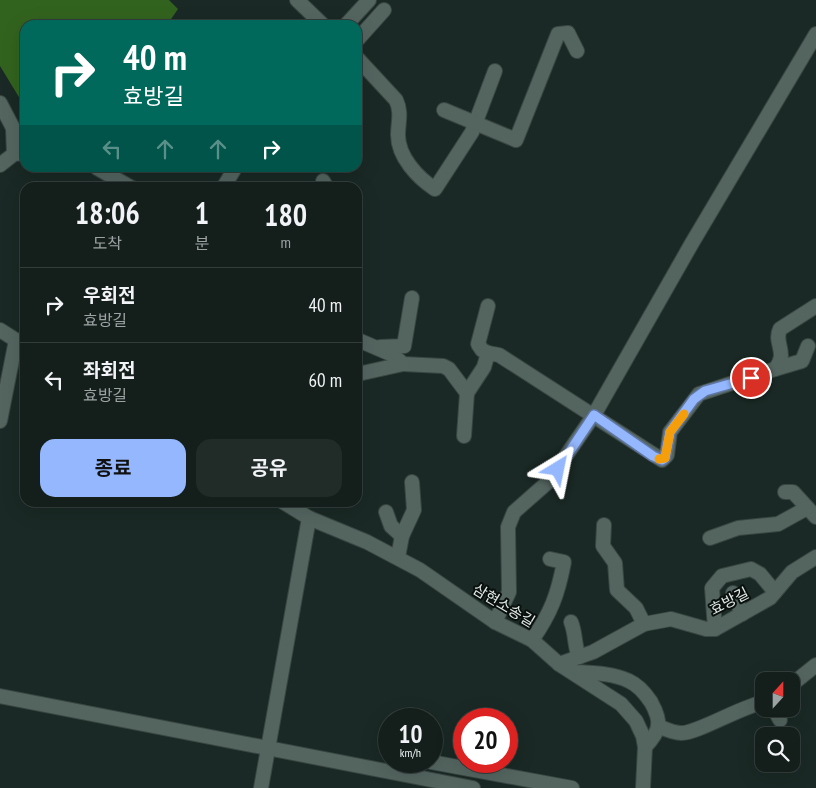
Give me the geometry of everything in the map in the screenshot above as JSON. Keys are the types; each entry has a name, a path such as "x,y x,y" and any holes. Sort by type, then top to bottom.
{"street":[{"path":"298,0 318,20"},
{"path":"351,20 369,0"},
{"path":"362,35 384,10"},
{"path":"444,110 516,140 558,34 568,33 576,51"},
{"path":"495,622 508,592 508,527 510,518 548,482 594,415 692,243 816,34"},
{"path":"362,63 396,100 399,106 399,144 421,179 435,188 475,124 495,71"},
{"path":"0,103 13,128 20,154 0,165"},
{"path":"104,172 122,182"},
{"path":"375,347 404,346 412,298"},
{"path":"488,306 478,344 482,350 508,360 594,415 653,456 662,460 667,455 670,432 694,399 705,391 802,361 808,346"},
{"path":"775,369 782,358 778,337 780,329 816,306"},
{"path":"0,330 20,343 0,421"},
{"path":"362,342 393,355 403,364"},
{"path":"464,436 467,393 480,374 488,353"},
{"path":"362,373 403,364 442,366 449,369 467,393"},
{"path":"714,389 724,400"},
{"path":"398,557 402,536 414,510 412,482"},
{"path":"710,538 738,528 787,522 812,512 793,492 785,492"},
{"name":"삼현소송길","path":"291,507 310,518 398,557 495,622 532,640 565,668 621,704 636,721 645,747 643,788"},
{"path":"386,512 391,526 402,536"},
{"path":"261,788 310,518"},
{"path":"604,525 603,546 615,563 617,590 636,608 644,624"},
{"name":"효방길","path":"565,668 579,657 593,652 644,624 671,619 706,629 715,628 770,598 792,572 816,557"},
{"path":"532,640 550,613 559,590 564,562 550,559"},
{"path":"715,628 712,588 722,576 751,569 760,574 775,592"},
{"path":"733,593 742,614"},
{"path":"571,622 575,630 575,649 579,657"},
{"path":"800,678 816,665"},
{"path":"565,668 628,680 646,694 659,717 658,726 653,738 645,747"},
{"path":"0,696 473,788"},
{"path":"658,726 673,732 686,733 745,706 755,704"},
{"path":"443,764 572,788"}],"green space":[{"path":"0,0 169,0 178,9 170,20 20,20 20,99 0,66"}],"slow traffic":[{"path":"659,459 662,460 667,455 668,436 684,414"}],"route":[{"path":"558,469 594,415 653,456 662,460 667,455 667,442 670,432 699,394 751,378"}]}
